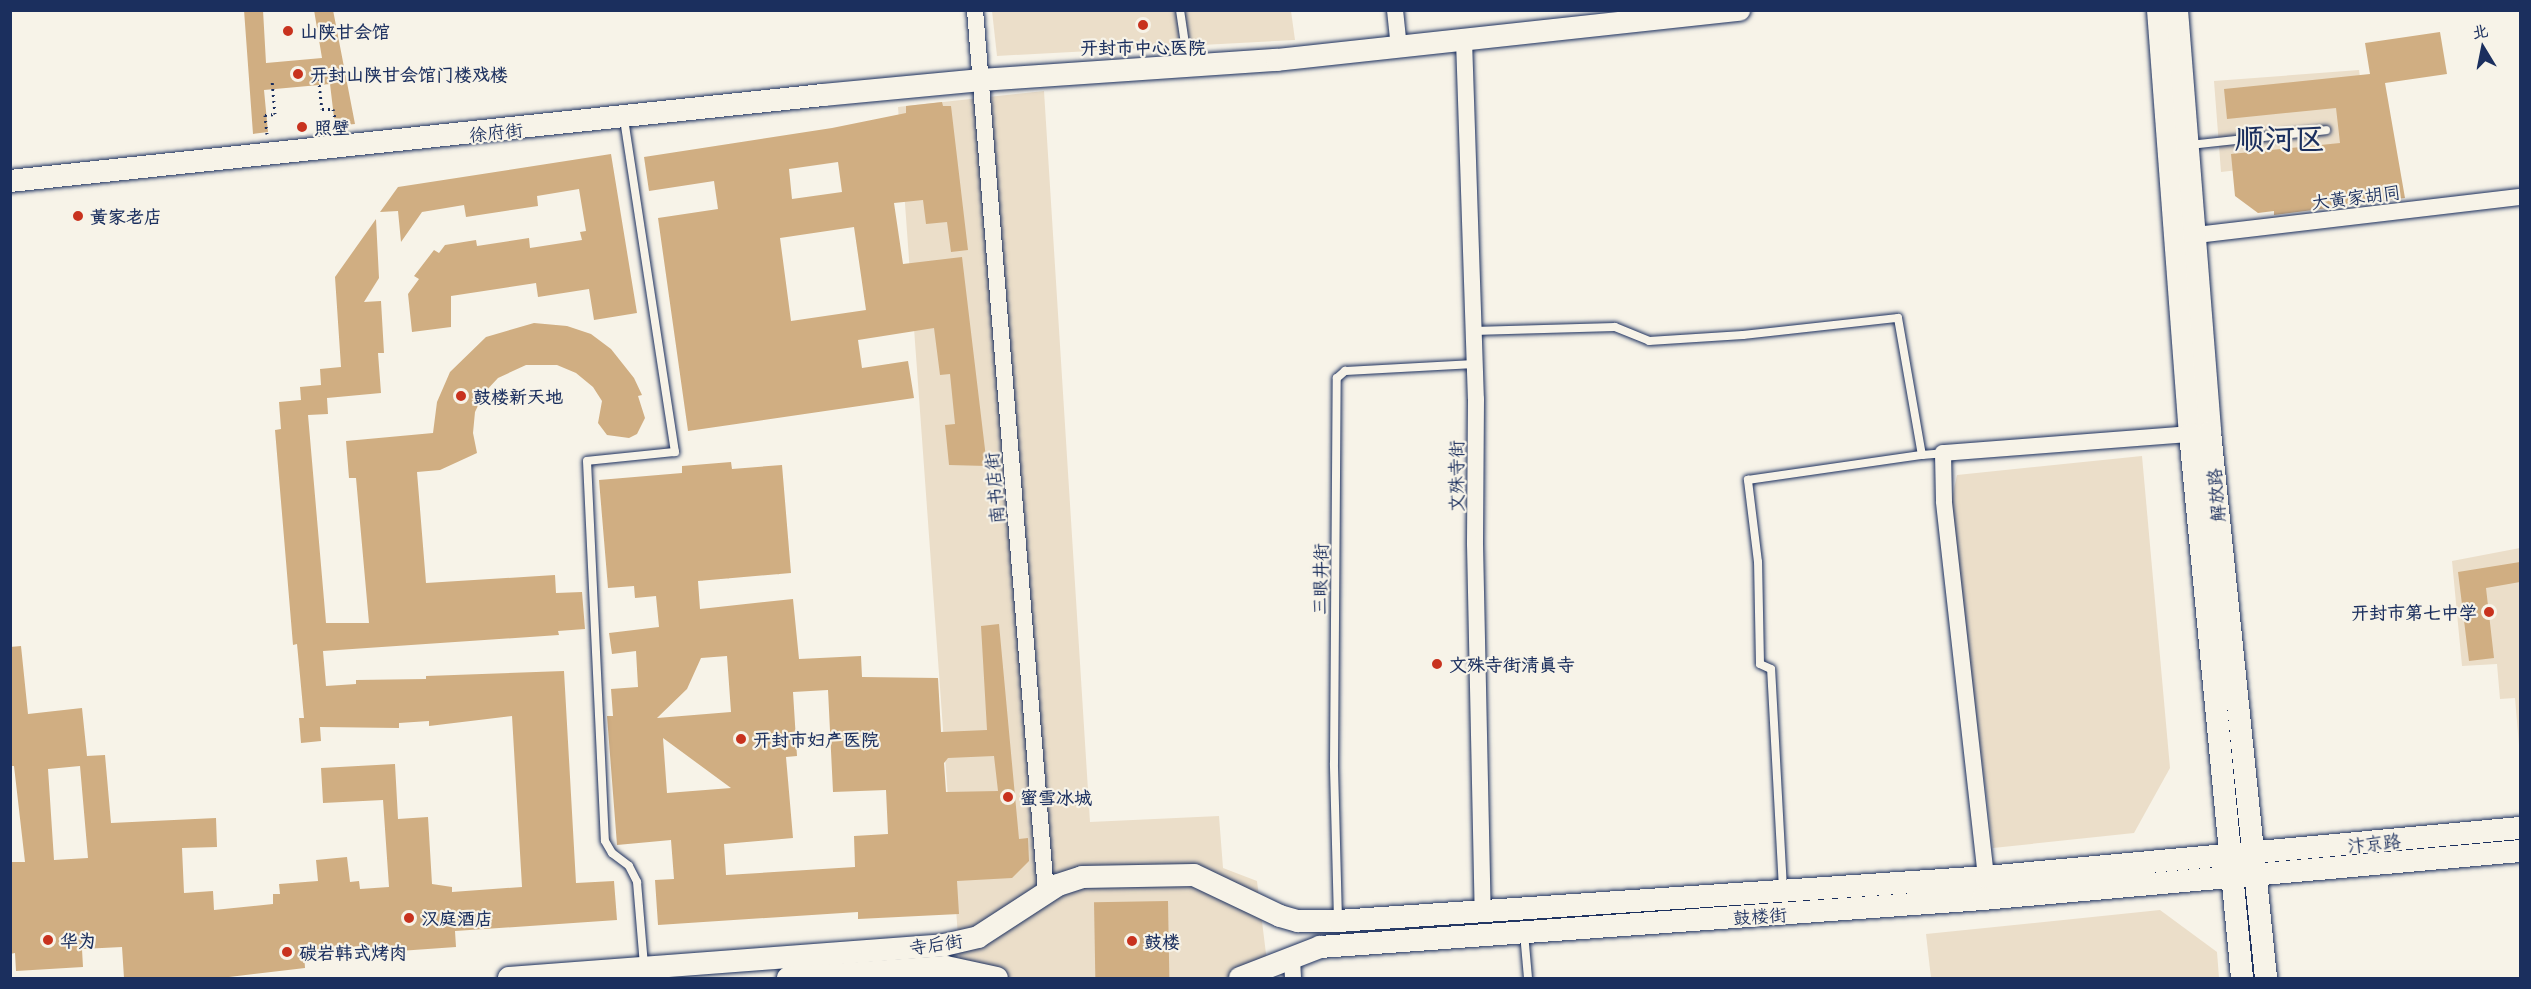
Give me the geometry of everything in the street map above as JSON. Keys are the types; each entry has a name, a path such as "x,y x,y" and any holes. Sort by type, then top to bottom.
{"street":[{"name":"南书店街","path":"975,10 1046,892"},
{"path":"1395,10 1399,47"},
{"name":"徐府街","path":"10,181 624,119 981,80 1188,66 1399,47 1646,15 1739,10"},
{"name":"解放路","path":"2158,10 2190,434 2241,866 2266,978"},
{"name":"解放路","path":"2177,10 2196,235 2241,866 2242,978"},
{"name":"文殊寺街","path":"1464,40 1475,364 1483,912"},
{"name":"大黄家胡同","path":"2196,235 2520,197"},
{"path":"1986,877 1944,501 1943,453 2190,434"},
{"name":"汴京路","path":"2241,866 2520,828"},
{"name":"汴京路","path":"2241,866 2520,851"},
{"name":"鼓楼街","path":"1338,921 1986,877 2241,866"},
{"name":"鼓楼街","path":"1293,969 1320,947 1524,933 2241,866"},
{"name":"寺后街","path":"509,978 964,942 978,937 1046,892 1082,878 1176,873 1206,879 1280,916 1298,921 1338,921"},
{"name":"寺后街","path":"788,978 946,967 996,978"},
{"path":"1240,978 1293,969"}],"lane":[{"path":"1180,10 1188,66"},
{"path":"624,119 675,452 587,460 605,841 612,854 629,866 637,882 644,969"},
{"path":"2188,145 2326,130"},
{"path":"1473,331 1615,327 1648,340 1743,335 1898,318 1922,455"},
{"name":"三眼井街","path":"1338,921 1334,763 1337,378 1345,371 1475,364"},
{"path":"1784,891 1771,669 1760,664 1758,562 1748,480 1943,453"},
{"path":"1524,933 1528,978"}],"path":[{"path":"318,73 322,109 333,109 340,147"},
{"path":"271,154 265,115 275,114 272,79"}],"shaded area":[{"name":"开封市中心医院","path":"992,11 1291,11 1295,40 997,56"},
{"path":"2359,70 2364,106 2361,156 2221,172 2214,81"},
{"path":"1044,91 1090,822 1219,816 1223,868 1257,881 1269,978 961,978 898,107"},
{"path":"2142,456 2170,768 2134,833 1993,848 1950,508 1957,475"},
{"name":"开封市第七中学","path":"2520,548 2520,757 2515,698 2500,699 2497,664 2462,666 2452,561"},
{"path":"2160,910 2217,952 2219,978 1931,978 1926,934"}],"building":[{"path":"244,10 263,10 266,63 322,58 314,10 333,10 355,124 335,126 330,84 264,90 268,132 253,134"},
{"path":"2440,32 2447,74 2385,83 2405,198 2274,215 2274,211 2258,213 2235,196 2231,154 2340,143 2336,108 2227,119 2224,89 2370,74 2365,43"},
{"path":"942,102 943,106 951,106 968,250 951,252 947,222 926,224 923,200 894,203 903,264 962,257 987,466 949,465 945,425 955,424 950,374 940,375 934,328 858,340 862,368 908,361 914,398 688,431 658,218 718,209 714,181 649,191 644,157 832,128 906,113 906,106","holes":["838,162 842,192 792,199 789,169","854,227 866,310 791,321 780,238"]},
{"path":"611,154 637,313 594,320 589,289 538,297 536,283 451,296 451,327 412,332 408,294 419,279 414,276 434,250 439,253 445,245 476,240 477,246 529,238 530,248 582,240 580,232 586,231 579,189 537,196 538,206 466,217 464,205 422,212 401,242 398,211 380,212 398,187"},
{"path":"376,219 379,278 364,302 381,301 384,353 378,353 381,393 327,398 328,414 308,415 326,623 369,623 356,478 349,478 346,441 433,433 437,402 450,372 486,337 534,323 567,326 591,334 611,349 634,378 642,395 638,396 645,418 637,434 629,438 607,435 598,423 602,401 593,387 576,373 557,365 526,365 498,378 484,393 475,412 473,433 477,453 440,470 417,472 426,583 555,575 556,593 582,592 585,629 558,631 559,635 323,651 326,686 356,684 356,680 426,679 426,676 564,671 576,883 614,881 617,920 455,931 456,947 371,953 370,945 304,952 305,968 229,977 124,978 122,947 82,949 83,967 16,971 15,953 10,954 10,862 25,862 14,766 10,766 10,647 21,646 28,714 82,708 87,756 105,755 111,823 216,818 217,847 182,848 184,893 213,891 214,910 273,904 273,894 280,894 279,884 318,881 316,860 347,857 350,882 359,881 360,889 389,887 383,800 323,803 321,768 395,764 398,819 428,817 432,884 452,887 452,892 522,887 512,716 429,726 429,721 399,723 399,728 320,727 321,741 301,743 299,718 304,718 297,644 293,645 275,430 281,429 279,402 301,400 300,387 321,385 320,369 341,367 335,277","holes":["80,766 88,858 54,860 48,769"]},
{"path":"731,462 732,469 782,465 791,573 698,581 700,609 793,599 799,659 861,656 862,677 938,678 941,732 987,730 981,626 999,624 1019,839 1028,838 1029,861 1012,878 957,881 959,914 858,919 858,912 658,925 655,880 674,879 671,840 617,845 607,716 613,716 611,689 638,687 636,651 612,654 609,633 659,627 656,596 635,598 634,586 608,588 599,480 682,473 682,466","holes":["727,656 731,712 657,718 687,689 701,658","828,690 833,792 886,790 888,834 854,836 855,867 726,875 724,844 793,838 786,757 797,756 793,692","663,738 731,788 667,793","994,756 998,791 946,792 944,763 948,758"]},
{"path":"2520,562 2520,582 2486,588 2494,658 2469,661 2458,572"},
{"name":"鼓楼","path":"1168,901 1169,978 1095,978 1094,902"}],"place":[{"name":"开封市中心医院","path":"1143,25"},
{"name":"山陕甘会馆","path":"288,31"},
{"name":"开封山陕甘会馆门楼戏楼","path":"298,74"},
{"name":"照壁","path":"302,127"},
{"name":"黄家老店","path":"78,216"},
{"name":"鼓楼新天地","path":"461,396"},
{"name":"开封市第七中学","path":"2489,612"},
{"name":"文殊寺街清真寺","path":"1437,664"},
{"name":"开封市妇产医院","path":"741,739"},
{"name":"蜜雪冰城","path":"1008,797"},
{"name":"汉庭酒店","path":"409,918"},
{"name":"华为","path":"48,940"},
{"name":"鼓楼","path":"1132,941"},
{"name":"碳岩韩式烤肉","path":"287,952"}],"district":[{"name":"顺河区","path":"2280,137"}]}
